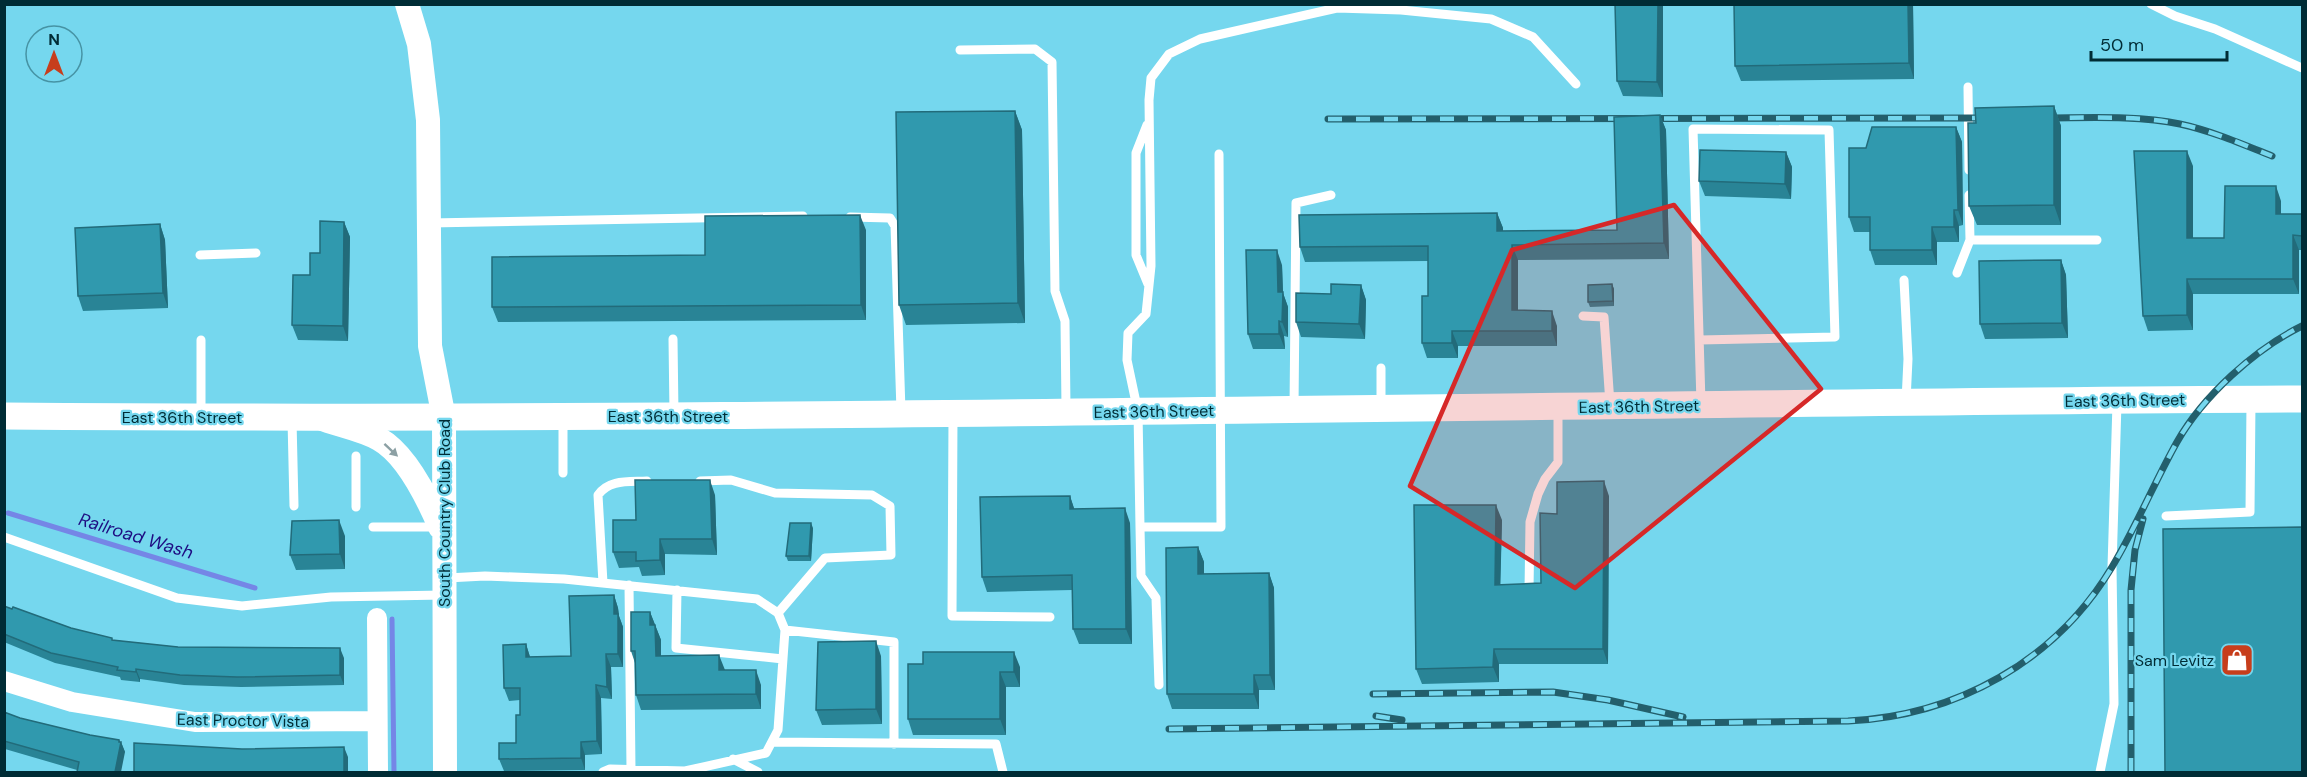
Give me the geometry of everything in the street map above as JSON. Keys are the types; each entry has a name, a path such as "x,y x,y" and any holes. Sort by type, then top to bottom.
{"main road":[{"name":"East 36th Street","path":"4,416 444,418 2302,399"}],"street":[{"name":"South Country Club Road","path":"407,4 419,44 429,120 430,346 444,418 442,532 445,772"},
{"path":"319,418 380,439 408,468 429,501 442,532"},
{"path":"377,618 378,772"},
{"name":"East Proctor Vista","path":"4,681 72,702 195,722 377,721"}],"lane":[{"path":"2151,4 2175,16 2215,29 2302,68"},
{"path":"1159,685 1156,598 1141,576 1138,412 1127,360 1128,333 1146,314 1151,266 1149,121 1151,78 1169,54 1200,39 1337,8 1401,10 1491,19 1533,37 1576,84"},
{"path":"960,50 1035,49 1052,62 1055,291 1065,321 1066,412"},
{"path":"1957,273 1970,240 1968,87"},
{"path":"1149,121 1136,153 1136,255 1149,286"},
{"path":"1700,340 1835,337 1829,130 1693,129 1701,405"},
{"path":"1140,527 1221,527 1219,154"},
{"path":"1294,410 1296,203 1331,195"},
{"path":"428,223 771,215 818,216"},
{"path":"841,217 890,218 894,221 902,414"},
{"path":"1970,240 2097,240"},
{"path":"200,255 256,253"},
{"path":"1904,280 1908,359 1906,403"},
{"path":"1583,316 1605,317 1611,406"},
{"path":"673,339 674,416"},
{"path":"201,340 201,417"},
{"path":"1381,368 1381,409"},
{"path":"2166,516 2250,512 2251,399"},
{"path":"2100,772 2114,704 2112,567 2117,400"},
{"path":"1529,590 1530,522 1545,479 1558,462 1558,407"},
{"path":"953,414 952,616 1050,617"},
{"path":"563,417 563,473"},
{"path":"292,418 294,506"},
{"path":"356,456 356,507"},
{"path":"686,481 731,480 775,493 872,495 890,506 891,555 825,558 777,613"},
{"path":"603,583 598,495 603,487 619,482 653,481"},
{"path":"372,527 442,532"},
{"path":"4,537 177,598 242,606 444,587 485,576 628,585 758,599 777,613 785,630 783,659 777,730 766,753 685,771 610,769 603,772"},
{"path":"628,585 631,769"},
{"path":"677,590 676,648 783,659"},
{"path":"785,630 894,642 894,744"},
{"path":"772,742 996,744 1003,772"},
{"path":"733,759 758,772"}],"highlighted area":[{"path":"1674,205 1821,389 1575,588 1410,486 1512,250"}],"building":[{"path":"1615,4 1658,4 1657,82 1617,81"},
{"path":"1734,4 1908,4 1909,63 1735,66"},
{"path":"2054,106 2054,205 1969,206 1968,123 1976,123 1975,108"},
{"path":"1015,111 1018,303 899,305 896,112"},
{"path":"1660,115 1664,243 1512,245 1512,310 1552,311 1552,331 1452,331 1452,343 1422,343 1422,296 1428,296 1428,246 1300,247 1299,215 1497,213 1497,231 1617,230 1614,117"},
{"path":"1872,127 1956,127 1958,210 1954,210 1954,227 1932,227 1932,250 1870,250 1870,217 1849,217 1849,148 1866,148"},
{"path":"1700,150 1786,152 1785,184 1699,181"},
{"path":"2134,151 2187,151 2187,238 2224,238 2225,186 2276,186 2276,214 2302,214 2302,236 2293,235 2293,279 2187,279 2187,315 2143,316"},
{"path":"860,215 861,305 492,307 492,257 705,255 705,216"},
{"path":"320,221 344,222 343,326 292,325 293,275 310,275 310,253 320,253"},
{"path":"160,224 163,293 78,296 75,228"},
{"path":"1246,250 1277,250 1278,292 1283,292 1282,322 1279,321 1279,334 1248,334"},
{"path":"2061,260 2062,323 1980,324 1979,261"},
{"path":"1331,284 1361,285 1359,324 1296,322 1296,293 1331,294"},
{"path":"1612,284 1613,301 1588,302 1588,285"},
{"path":"635,480 710,480 712,539 660,539 660,560 636,561 636,552 613,552 613,520 636,520"},
{"path":"1604,481 1603,649 1494,649 1493,667 1416,669 1414,505 1496,505 1495,585 1541,583 1540,513 1557,514 1557,482"},
{"path":"1070,496 1070,509 1125,508 1126,629 1073,629 1072,575 982,577 980,497"},
{"path":"339,520 340,554 290,555 292,521"},
{"path":"790,523 811,523 809,556 786,556"},
{"name":"Sam Levitz","path":"2302,527 2302,772 2165,772 2163,529"},
{"path":"1198,547 1198,574 1269,573 1270,675 1254,675 1254,694 1167,694 1166,548"},
{"path":"614,595 614,614 618,614 618,654 606,654 607,687 596,685 597,741 581,742 581,758 499,759 499,743 516,743 516,715 520,715 520,688 504,688 503,645 526,644 526,657 571,656 569,596"},
{"path":"4,606 12,609 13,607 71,628 112,638 112,640 178,647 340,648 340,675 237,677 180,675 136,669 136,672 117,670 118,667 51,653 4,634"},
{"path":"631,612 650,612 650,625 655,625 656,656 719,655 719,670 756,670 756,694 636,695 635,651 631,651"},
{"path":"876,641 876,709 816,710 818,642"},
{"path":"923,652 1014,652 1014,672 1000,672 1000,719 908,719 908,664 923,664"},
{"path":"4,712 20,718 119,740 121,742 115,772 77,772 79,762 4,741"},
{"path":"134,743 242,749 344,747 344,772 134,772"}],"waterway":[{"name":"Railroad Wash","path":"8,513 255,588"},
{"path":"392,619 394,772"}],"railway":[{"path":"1328,119 1991,118"},
{"path":"2042,118 2163,121 2204,130 2272,156"},
{"path":"1169,729 1848,721 1888,717 1927,708 1964,695 2000,677 2032,656 2062,630 2089,600 2112,567 2177,442 2201,408 2232,375 2266,347 2302,326"},
{"path":"2131,772 2131,590 2135,550 2143,519"},
{"path":"1373,694 1553,692 1608,700 1683,717"},
{"path":"1376,716 1402,720"}],"place":[{"name":"Sam Levitz","path":"2237,660"}]}
